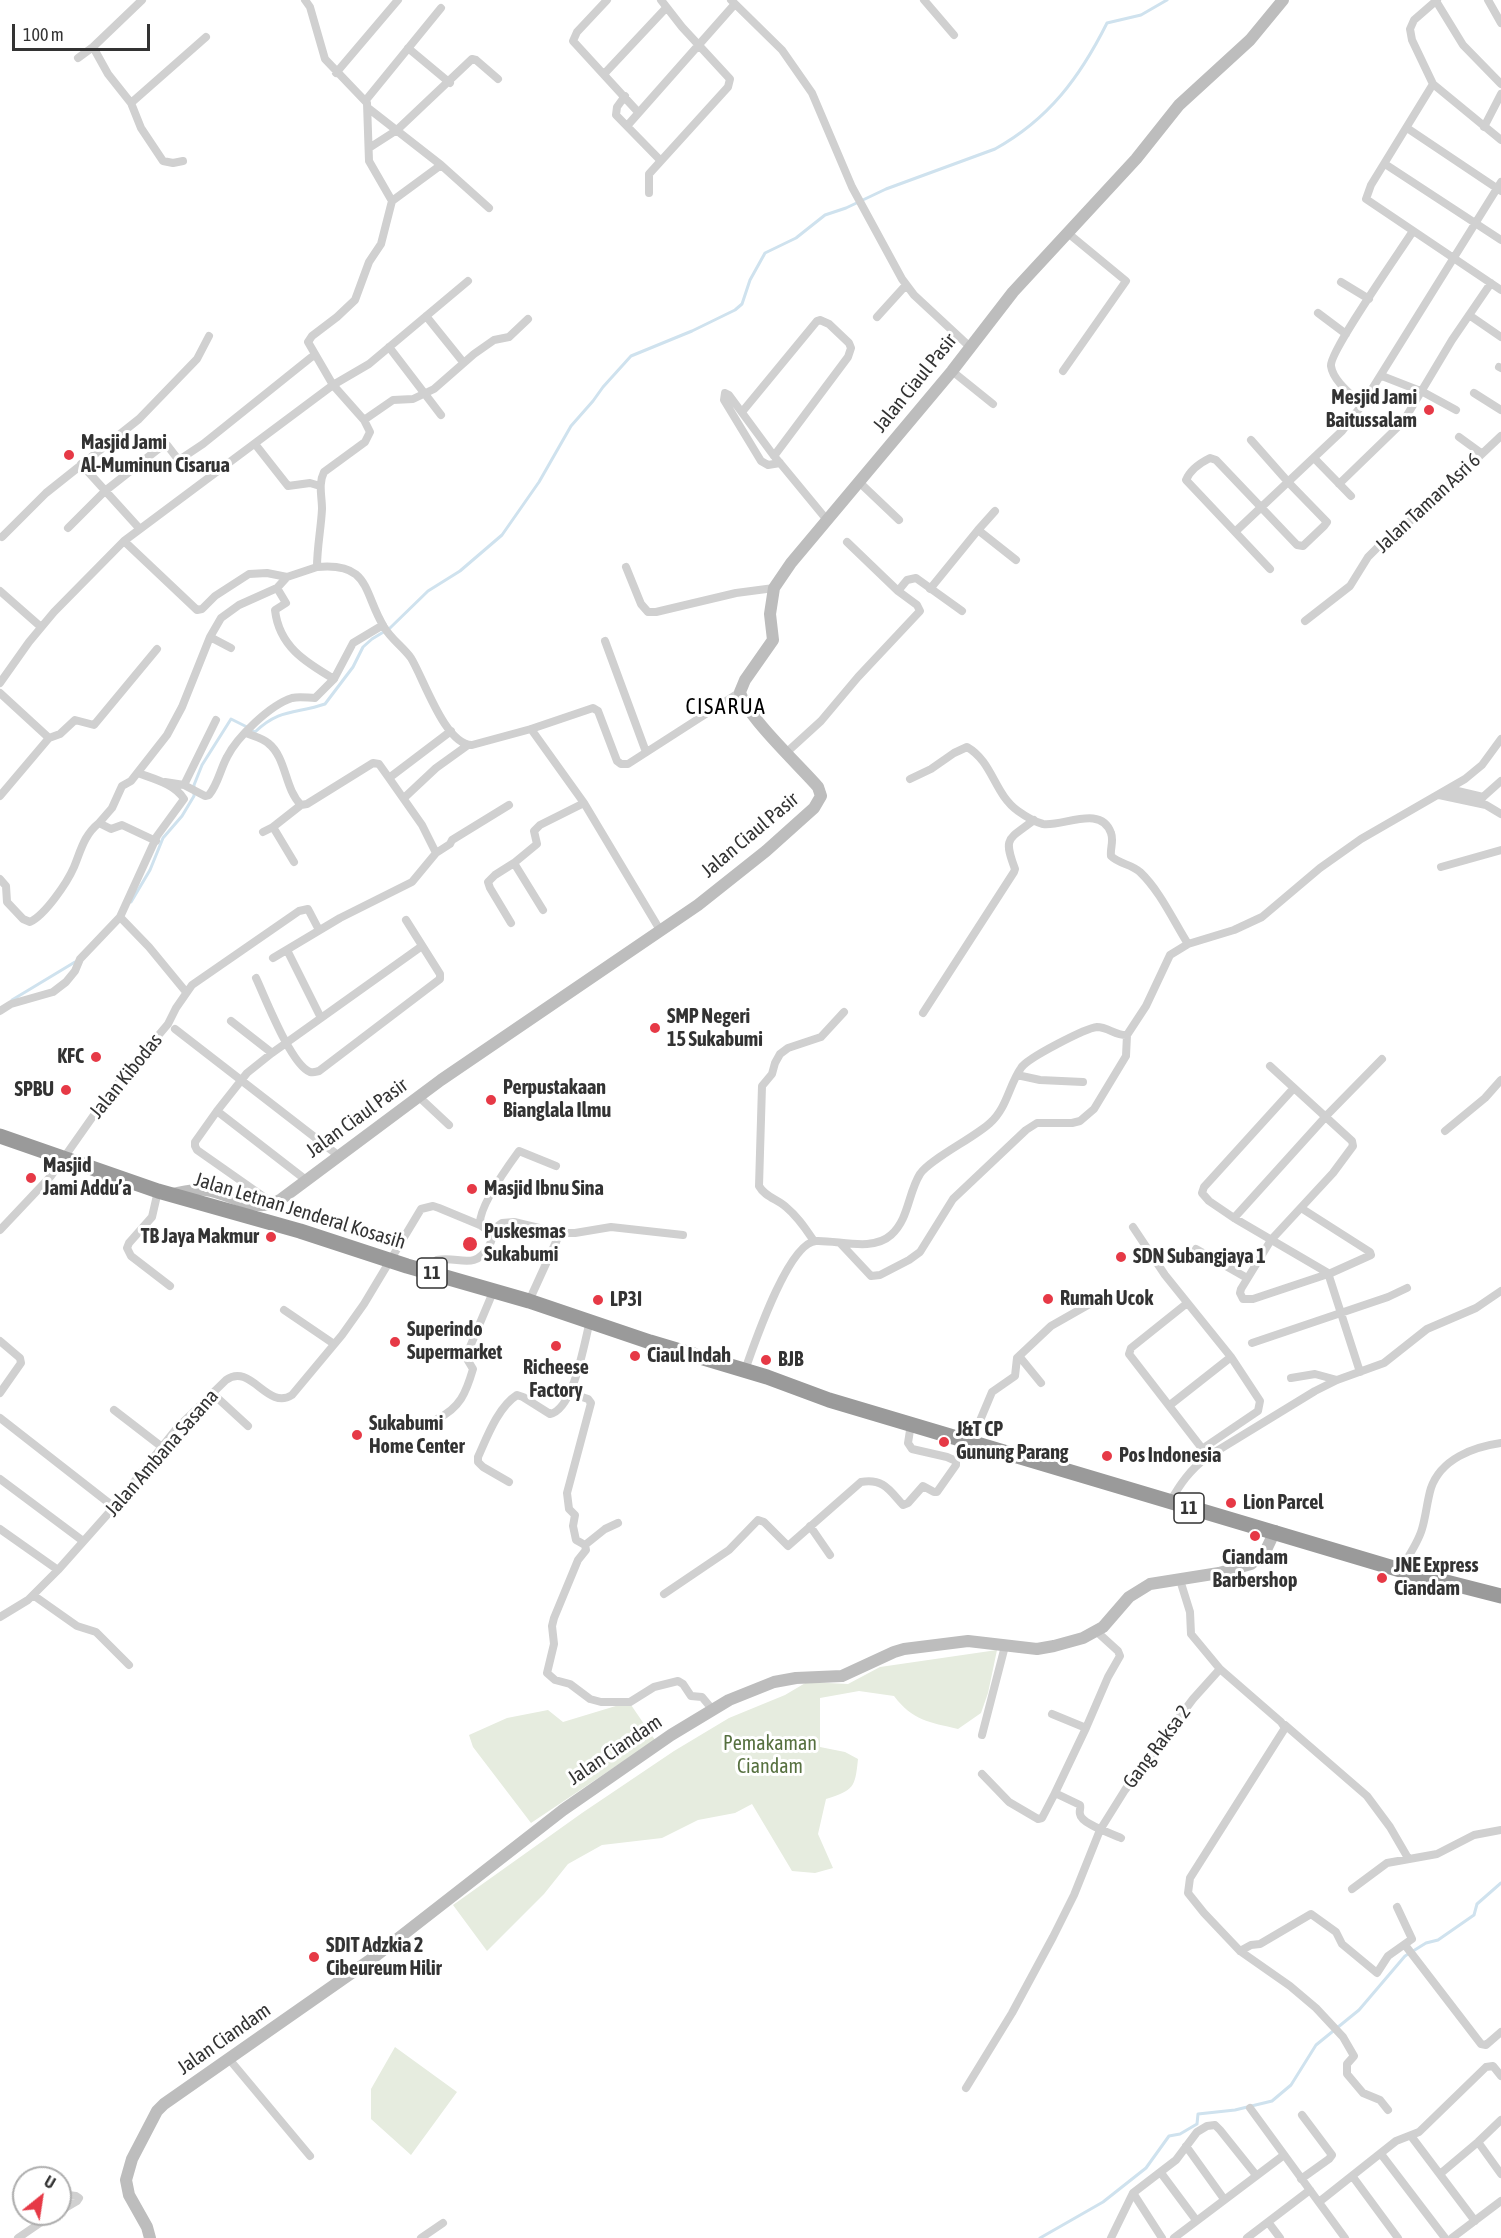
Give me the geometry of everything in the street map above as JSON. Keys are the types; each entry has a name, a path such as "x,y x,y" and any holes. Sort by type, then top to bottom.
{"highway":[{"name":"Jalan Letnan Jenderal Kosasih","path":"0,1136 164,1193 300,1231 529,1301 911,1424"},
{"name":"11","path":"911,1424 1170,1502 1501,1596"}],"street":[{"path":"78,58 93,47 142,0"},
{"path":"305,0 310,8 325,59 336,73 367,104 489,208"},
{"path":"336,73 398,0"},
{"path":"607,0 577,32 573,41 638,112"},
{"path":"924,0 954,34"},
{"name":"Jalan Ciaul Pasir","path":"274,1204 549,1005 698,905 766,851 818,803 821,796 818,787 762,726 743,700 740,692 745,680 773,640 770,614 774,588 791,563 952,371 1013,292 1136,159 1179,105 1250,40 1283,0"},
{"path":"1501,84 1463,45 1436,0 1414,20 1410,29 1412,40 1433,84 1501,140"},
{"path":"1488,0 1501,23"},
{"path":"627,126 699,46 733,2 782,50 803,78 812,93 852,187 889,258 906,285 970,347"},
{"path":"605,74 664,4 699,46 729,76 729,82 723,92 649,174 649,193"},
{"path":"392,201 369,161 367,104 441,8"},
{"path":"131,103 206,37"},
{"path":"93,47 108,74 131,103 141,128 163,161 173,163 183,161"},
{"path":"408,48 450,83"},
{"path":"369,148 397,130 450,83 472,59 498,79"},
{"path":"1433,84 1371,185 1366,199 1501,290"},
{"path":"1484,127 1501,94"},
{"path":"625,96 616,112 661,160"},
{"path":"1236,531 1342,431 1362,405 1500,187 1407,128"},
{"path":"1385,164 1501,240"},
{"path":"317,567 317,542 322,508 320,486 324,472 368,438 370,430 333,385 308,344 310,338 355,300 369,262 381,244 392,201 441,165"},
{"path":"1362,405 1336,378 1331,360 1413,231"},
{"path":"1063,371 1126,281 1069,234"},
{"path":"0,683 41,627 96,567 139,528 333,385 369,364 468,281"},
{"path":"1341,282 1369,299"},
{"path":"1339,484 1392,434 1423,392 1452,340 1491,283"},
{"path":"877,317 906,285"},
{"path":"1318,313 1346,334"},
{"path":"1469,315 1501,337"},
{"path":"426,316 463,362"},
{"path":"364,420 393,400 413,399 426,394 463,362 494,340 510,337 528,319"},
{"path":"742,412 817,321 829,324 849,343 851,348 848,357 777,459 768,465 761,460 724,400 725,393 729,395 777,459 827,520"},
{"path":"2,537 46,493 131,426 153,405 196,359 209,336"},
{"path":"390,347 441,415"},
{"path":"68,528 105,491 162,446 167,445 177,458 192,452 314,355"},
{"path":"952,371 993,404"},
{"path":"1382,376 1423,392 1456,410"},
{"path":"1474,393 1501,410"},
{"name":"Jalan Taman Asri 6","path":"1305,621 1350,585 1368,557 1386,539 1414,518 1501,436"},
{"path":"1459,437 1481,453"},
{"path":"1251,440 1327,522 1301,547 1216,460 1210,458 1194,468 1186,480 1270,569"},
{"path":"255,444 288,486 310,483 320,486"},
{"path":"1314,458 1351,496"},
{"path":"81,464 139,528"},
{"path":"859,482 899,520"},
{"path":"930,589 995,511"},
{"path":"978,530 1016,560"},
{"path":"124,541 197,610 202,609 214,596 249,574 267,573 287,577"},
{"path":"787,752 821,721 852,683 919,613 917,605 898,591 847,542"},
{"path":"0,879 6,886 7,902 25,920 33,921 62,887 85,838 112,808 122,786 138,773 166,735 182,707 210,637 221,618 239,605 277,588 287,577 317,567 340,567 360,578 369,592 383,626 411,658 427,693 451,731 459,741 468,745"},
{"path":"626,567 641,604 648,612 736,593 774,588"},
{"path":"898,591 907,580 913,578 963,611"},
{"path":"277,588 286,603 275,610 278,628 285,641 292,649 334,679"},
{"path":"0,591 41,627"},
{"path":"138,773 157,781 184,785 209,795 217,784 228,755 259,720 285,701 299,697 315,698 334,679 353,643 383,626"},
{"path":"210,637 231,648"},
{"path":"605,641 646,752"},
{"path":"0,796 49,738 60,734 75,720 94,725 158,649"},
{"path":"404,798 436,768 468,745 531,729 593,708 598,711 619,763 628,764 740,692"},
{"path":"0,693 49,738"},
{"path":"184,785 216,720"},
{"path":"531,729 584,803 660,930"},
{"path":"389,778 451,731"},
{"path":"246,733 267,742 277,753 295,797 301,805"},
{"path":"841,1244 871,1276 880,1275 914,1257 924,1246 953,1199 1026,1130 1036,1123 1072,1124 1080,1121 1094,1109 1126,1056 1127,1035 1146,1006 1170,955 1188,944 1234,930 1262,917 1320,868 1361,839 1449,789 1482,765 1501,739"},
{"path":"910,779 967,747 987,764 1001,795 1017,811 1044,824 1085,818 1104,824 1109,828 1112,838 1111,856 1142,874 1157,893 1188,944"},
{"path":"263,832 301,805 307,804 373,763 379,764 404,798 422,825 436,853"},
{"path":"0,1011 11,1004 60,988 75,971 80,959 120,917 159,833 184,799 165,782"},
{"path":"1484,801 1501,782"},
{"path":"1449,789 1484,801 1501,814"},
{"path":"1439,795 1484,801"},
{"path":"511,923 488,882 537,844 534,831 540,825 584,803"},
{"path":"273,958 319,930 412,882 436,853 450,844 452,840 509,805"},
{"path":"923,1014 1014,872 1007,848 1011,839 1034,820"},
{"path":"99,823 111,829 120,825 124,826 156,841"},
{"path":"273,827 294,862"},
{"path":"1441,867 1501,850"},
{"path":"514,863 543,910"},
{"name":"Jalan Kibodas","path":"0,1230 38,1192 64,1160 108,1095 168,1024 186,992 199,978 299,911 308,909 319,930"},
{"path":"120,917 186,992"},
{"path":"256,978 285,1043 307,1070 315,1072 325,1067 440,979 440,974 406,920"},
{"path":"274,1204 195,1148 195,1142 240,1080 285,1043 422,946"},
{"path":"286,950 321,1018"},
{"path":"814,1241 799,1217 779,1201 764,1194 759,1186 762,1086 772,1074 780,1054 788,1048 820,1037 844,1012"},
{"path":"231,1021 272,1053"},
{"path":"745,1370 761,1326 786,1271 798,1251 814,1241 841,1244 876,1242 890,1236 901,1222 923,1169 993,1121 1004,1106 1024,1063 1092,1028 1127,1035"},
{"path":"175,1029 339,1156"},
{"path":"1234,1218 1382,1059"},
{"path":"1270,1066 1353,1144 1348,1155 1271,1240 1247,1278 1240,1293 1243,1299 1246,1300 1328,1273 1369,1257 1372,1253 1300,1208"},
{"path":"1017,1075 1040,1080 1083,1083"},
{"path":"1445,1131 1485,1098 1501,1080"},
{"path":"1293,1089 1204,1187 1202,1193 1209,1201 1234,1218 1328,1273 1360,1372"},
{"path":"419,1097 449,1125"},
{"path":"216,1111 306,1180"},
{"path":"480,1224 483,1209 519,1151 556,1166"},
{"path":"170,1286 131,1256 127,1248 152,1217 164,1193 207,1190 257,1206 274,1204"},
{"name":"Jalan Ambana Sasana","path":"0,1617 33,1595 58,1570 114,1508 162,1447 230,1377 237,1375 248,1378 275,1397 285,1399 292,1395 364,1304 417,1213 427,1207 439,1208 480,1224 493,1234"},
{"path":"423,1270 432,1262 442,1258 470,1261 480,1258 498,1225 514,1222 560,1233 611,1227 683,1235"},
{"path":"1133,1227 1186,1304 1231,1357 1260,1401 1260,1408 1205,1453 1182,1482 1170,1502"},
{"path":"529,1301 560,1233"},
{"path":"1196,1249 1247,1278"},
{"path":"1252,1343 1388,1297 1407,1288"},
{"path":"1205,1453 1315,1391 1390,1359 1427,1329 1476,1308 1501,1291"},
{"path":"437,1419 449,1414 458,1404 473,1369 467,1359 467,1354 494,1292"},
{"path":"971,1442 990,1395 1014,1378 1016,1360 1019,1356 1051,1326 1102,1297"},
{"path":"1186,1304 1130,1351 1131,1358 1170,1404 1205,1453"},
{"path":"284,1310 334,1344"},
{"path":"509,1482 483,1467 478,1462 479,1453 500,1413 517,1395 546,1412 554,1413 562,1406 570,1393 590,1321"},
{"path":"0,1341 20,1358 21,1363 0,1393"},
{"path":"1019,1356 1041,1383"},
{"path":"1170,1404 1231,1357"},
{"path":"1291,1378 1315,1374 1337,1380"},
{"path":"212,1393 248,1426"},
{"path":"570,1393 588,1399 591,1403 567,1493 568,1509 575,1515 573,1526 576,1540 585,1545"},
{"path":"114,1410 162,1447"},
{"path":"0,1418 114,1508"},
{"path":"664,1594 729,1550 758,1520 767,1524 787,1546 861,1482 870,1481 889,1488 903,1505 908,1503 923,1486 937,1492 956,1466 956,1461 912,1449 908,1443 911,1424"},
{"path":"1400,1569 1422,1529 1430,1492 1436,1478 1467,1451 1501,1443"},
{"path":"0,1479 83,1541"},
{"path":"618,1523 605,1528 585,1545 585,1552 578,1560 554,1618 552,1626 554,1644 548,1674 555,1680 570,1684 590,1700 600,1702 630,1702 654,1687 678,1681 683,1683 691,1696 704,1699 712,1709"},
{"path":"810,1526 830,1555"},
{"path":"0,1529 58,1570"},
{"name":"Jalan Ciandam","path":"150,2238 147,2227 126,2186 132,2159 160,2107 373,1958 420,1919 590,1790 662,1740 729,1700 774,1682 796,1678 842,1676 904,1649 968,1641 1045,1648 1083,1638 1096,1631 1129,1597 1142,1588 1155,1583 1232,1571 1251,1564 1265,1552 1275,1531"},
{"path":"1180,1580 1190,1612 1191,1634 1220,1669 1367,1796 1390,1827 1408,1858"},
{"path":"33,1595 77,1626 96,1632 129,1665"},
{"path":"982,1773 1010,1802 1038,1820 1042,1818 1120,1654 1096,1631"},
{"path":"981,1736 1005,1646"},
{"name":"Gang Raksa 2","path":"966,2088 1012,2013 1053,1937 1074,1895 1100,1830 1125,1790 1193,1699 1220,1669"},
{"path":"1052,1714 1086,1728"},
{"path":"1285,1725 1285,1733 1229,1814 1188,1883 1190,1897 1240,1951 1290,1986 1316,2008 1343,2037 1354,2056 1347,2064 1347,2073 1363,2093 1380,2100 1388,2110"},
{"path":"1055,1793 1080,1805 1081,1817 1100,1830 1121,1838"},
{"path":"1352,1888 1387,1863 1437,1854 1474,1835 1501,1830"},
{"path":"1240,1951 1251,1945 1260,1944 1311,1914 1336,1932 1342,1944 1376,1973 1379,1972 1388,1956 1413,1938 1397,1907"},
{"path":"1405,1945 1481,2044 1486,2045 1501,2032"},
{"path":"229,2059 310,2156"},
{"path":"1319,2202 1400,2139 1422,2130 1486,2067 1492,2066 1501,2076"},
{"path":"1250,2108 1345,2238"},
{"path":"1301,2179 1332,2155 1302,2115"},
{"path":"1440,2174 1501,2120"},
{"path":"1115,2236 1133,2193 1176,2160 1203,2128 1211,2124 1228,2138 1256,2175"},
{"path":"1411,2136 1475,2221"},
{"path":"1478,2142 1501,2174"},
{"path":"1186,2146 1224,2199"},
{"path":"1381,2154 1445,2238"},
{"path":"1173,2238 1284,2155"},
{"path":"1161,2173 1196,2220"},
{"path":"1353,2177 1398,2238"},
{"path":"1247,2238 1310,2190"},
{"path":"1133,2193 1162,2238"},
{"path":"72,2196 79,2199 72,2203"},
{"path":"1452,2238 1501,2201"},
{"path":"1268,2222 1280,2238"},
{"path":"421,2238 443,2223"},
{"path":"18,2238 36,2226"},
{"path":"1258,2229 1265,2238"}],"green space":[{"name":"Pemakaman Ciandam","path":"997,1650 988,1693 981,1713 958,1729 915,1716 894,1696 859,1691 820,1698 820,1747 845,1752 858,1759 856,1776 851,1787 826,1799 818,1834 833,1868 815,1873 792,1871 752,1804 735,1813 698,1820 662,1838 602,1845 568,1864 544,1894 487,1951 453,1905 582,1813 674,1751 729,1718 785,1695 807,1682 848,1684 880,1667"},
{"path":"629,1702 655,1740 531,1823 473,1747 469,1735 507,1718 548,1710 563,1722"},
{"path":"395,2047 457,2092 411,2155 371,2119 371,2089"}],"waterway":[{"path":"253,731 255,732 280,715 325,704 353,667 363,647 390,628 428,591 460,571 502,535 539,482 571,426 631,356 692,331 735,310 742,304 750,280 765,253 796,238 825,215 886,189 995,149 1014,137 1047,110 1061,95 1086,61 1107,23 1141,15 1167,0"},
{"path":"131,902 150,870 163,838 182,816 194,796 194,785 202,765 231,719 247,727"},
{"path":"12,1000 75,962"},
{"path":"1040,2238 1103,2202 1146,2168 1169,2136 1180,2134 1197,2124 1198,2114 1235,2110 1272,2101 1291,2085 1316,2045 1359,2010 1405,1956 1426,1943 1438,1940 1474,1915 1477,1904 1501,1883"}],"place":[{"name":"Mesjid Jami Baitussalam","path":"1429,410"},
{"name":"Masjid Jami Al-Muminun Cisarua","path":"69,455"},
{"name":"SMP Negeri 15 Sukabumi","path":"655,1028"},
{"name":"KFC","path":"96,1057"},
{"name":"SPBU","path":"66,1090"},
{"name":"Perpustakaan Bianglala Ilmu","path":"491,1100"},
{"name":"Masjid Jami Addu’a","path":"31,1178"},
{"name":"Masjid Ibnu Sina","path":"472,1189"},
{"name":"TB Jaya Makmur","path":"271,1237"},
{"name":"Puskesmas Sukabumi","path":"470,1244"},
{"name":"SDN Subangjaya 1","path":"1121,1257"},
{"name":"Rumah Ucok","path":"1048,1299"},
{"name":"LP3I","path":"598,1300"},
{"name":"Superindo Supermarket","path":"395,1342"},
{"name":"Richeese Factory","path":"556,1346"},
{"name":"Ciaul Indah","path":"635,1356"},
{"name":"BJB","path":"766,1360"},
{"name":"Sukabumi Home Center","path":"357,1435"},
{"name":"J&T CP Gunung Parang","path":"944,1442"},
{"name":"Pos Indonesia","path":"1107,1456"},
{"name":"Lion Parcel","path":"1231,1503"},
{"name":"Ciandam Barbershop","path":"1255,1536"},
{"name":"JNE Express Ciandam","path":"1382,1578"},
{"name":"SDIT Adzkia 2 Cibeureum Hilir","path":"314,1957"}],"district":[{"name":"CISARUA","path":"726,707"}]}
